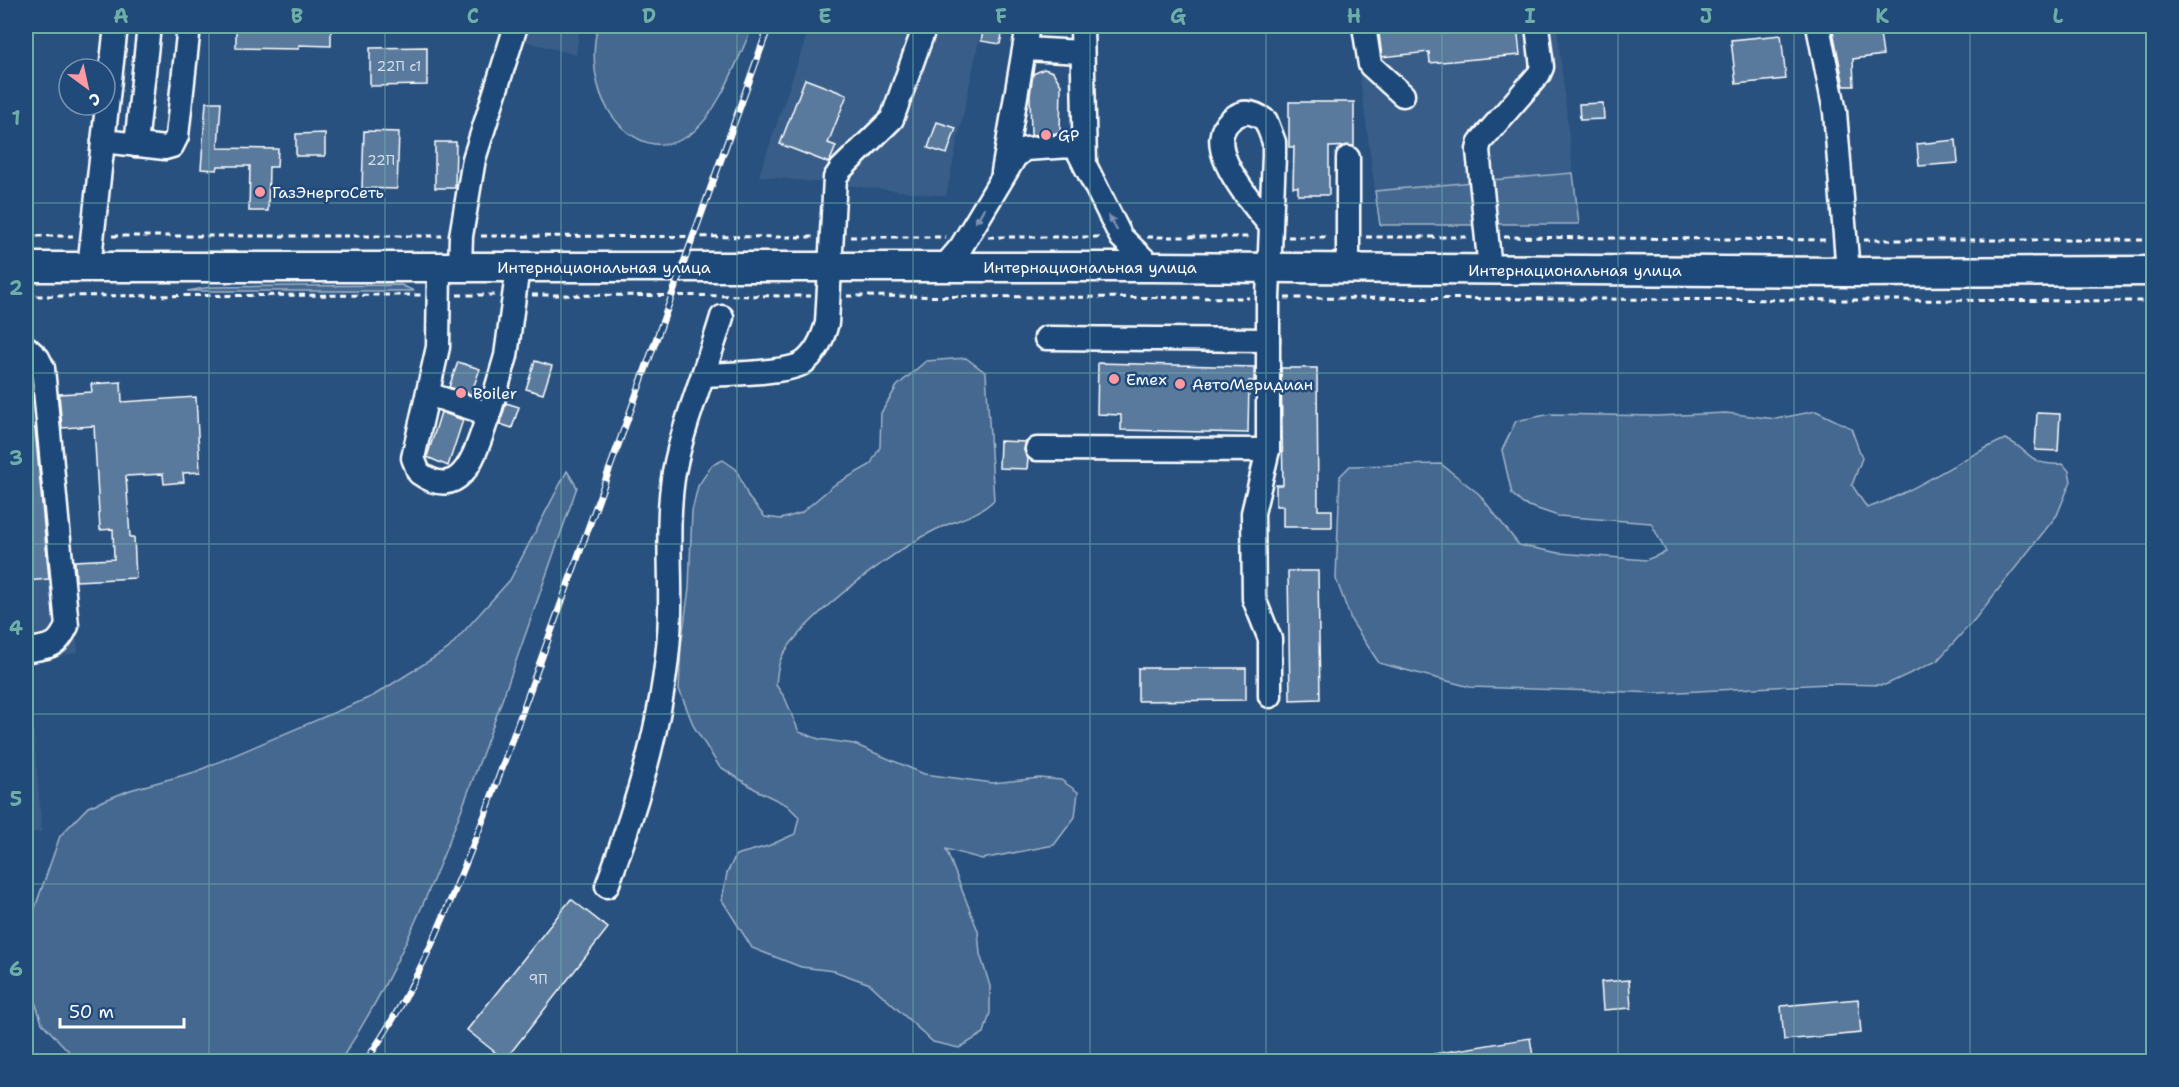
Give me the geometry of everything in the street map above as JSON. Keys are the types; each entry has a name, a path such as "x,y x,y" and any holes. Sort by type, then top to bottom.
{"main road":[{"name":"Интернациональная улица","path":"26,267 1152,267 1848,272 2154,271"}],"lane":[{"path":"89,267 116,26"},
{"path":"136,145 149,26"},
{"path":"103,141 165,148 172,146 177,136 189,26"},
{"path":"516,26 474,159 461,236 440,296 440,329 413,458 415,466 426,477 449,481 464,473 489,414 506,356 518,267"},
{"path":"704,375 788,368 802,364 819,345 824,334 829,296 836,174 892,119 925,26"},
{"path":"1001,180 1028,26"},
{"path":"1082,26 1084,166"},
{"path":"1364,26 1370,65 1403,95"},
{"path":"1490,270 1478,150 1480,142 1539,74 1542,67 1537,26"},
{"path":"1818,26 1835,112 1848,272"},
{"path":"1025,49 1082,52"},
{"path":"943,268 968,237 1015,157 1025,149 1071,146 1078,151 1121,237 1152,267"},
{"path":"1348,158 1348,268"},
{"path":"1270,232 1268,450 1253,513 1254,600 1270,639 1270,696"},
{"path":"607,886 632,817 659,704 670,613 667,548 669,506 674,471 722,316"},
{"path":"1046,338 1268,340"},
{"path":"26,347 38,358 43,368 67,626 60,640 51,647 30,650"},
{"path":"428,394 489,414"},
{"path":"1037,449 1268,450"}],"path":[{"path":"26,236 1121,237 1270,232 1348,237 2154,240"},
{"path":"26,296 515,295 2154,300"}],"shaded area":[{"path":"500,26 580,26 576,55 498,34"},
{"path":"598,26 753,26 720,98 702,123 692,133 677,142 662,144 647,143 634,136 611,115 596,78 594,47"},
{"path":"810,26 982,26 946,196 759,176"},
{"path":"1353,26 1557,26 1573,173 1375,191"},
{"path":"1573,173 1579,224 1495,224 1491,180"},
{"path":"1473,182 1476,225 1380,225 1375,191"},
{"path":"401,285 414,291 187,291 211,287"},
{"path":"966,358 986,373 994,500 965,518 941,527 915,541 875,568 833,601 799,634 783,654 778,667 776,685 785,698 799,732 819,739 854,744 924,774 993,783 1040,778 1061,780 1078,792 1075,817 1054,845 982,859 946,849 978,931 980,954 990,986 990,1013 984,1033 959,1048 933,1042 870,984 834,971 801,967 752,948 722,900 727,873 736,855 768,846 795,834 799,817 787,805 758,791 719,766 694,727 679,689 681,646 689,588 692,511 698,486 712,465 723,460 736,469 749,498 765,517 781,519 801,513 834,485 870,465 880,447 881,413 897,386 926,361"},
{"path":"48,362 78,652 28,664 42,832 26,833 26,363"},
{"path":"1816,411 1851,428 1862,458 1852,485 1867,508 1920,485 2005,439 2036,460 2063,464 2069,471 2071,481 2057,515 1975,619 1937,661 1885,685 1828,684 1661,693 1470,687 1379,663 1352,622 1336,579 1340,476 1350,466 1441,464 1479,494 1519,545 1559,553 1646,560 1666,552 1651,523 1558,516 1523,504 1512,494 1502,450 1516,421 1551,414 1657,416 1726,413 1776,419"},
{"path":"567,471 577,487 504,696 457,821 405,944 375,1004 340,1061 78,1061 42,1023 26,974 30,922 60,836 88,807 130,790 195,772 373,696 448,649 510,580"}],"building":[{"path":"236,26 331,26 331,46 299,45 299,49 236,48"},
{"path":"984,26 1004,26 1000,44 981,41"},
{"path":"1378,26 1517,26 1520,55 1430,63 1429,52 1382,57"},
{"path":"1832,26 1879,26 1883,55 1853,59 1854,86 1844,86"},
{"path":"1781,35 1786,79 1736,84 1731,40"},
{"path":"427,47 427,85 370,86 370,48"},
{"path":"1044,69 1053,72 1061,85 1060,133 1031,135 1030,95 1033,74"},
{"path":"805,79 847,95 828,143 836,146 829,163 780,144"},
{"path":"206,102 221,102 218,148 278,149 277,167 269,167 268,211 249,211 250,166 218,166 217,170 201,169"},
{"path":"1289,102 1354,102 1354,146 1329,147 1329,195 1298,195 1298,187 1293,187 1294,147 1289,147"},
{"path":"1603,103 1604,119 1580,120 1579,104"},
{"path":"937,122 956,128 947,154 928,148"},
{"path":"364,131 399,132 397,189 362,188"},
{"path":"325,133 325,156 296,156 296,134"},
{"path":"1956,140 1958,163 1919,166 1917,144"},
{"path":"435,142 456,142 455,188 435,188"},
{"path":"535,361 552,366 543,394 526,389"},
{"path":"458,362 480,369 472,391 481,394 480,397 449,387"},
{"path":"1098,363 1254,367 1254,381 1249,381 1248,433 1121,430 1121,415 1097,414"},
{"path":"1281,368 1317,368 1318,510 1332,510 1332,527 1283,527 1283,506 1276,506 1276,485 1283,485"},
{"path":"121,382 122,402 196,397 200,472 183,473 184,482 164,484 163,474 126,476 130,537 134,537 136,578 76,581 75,561 114,559 113,529 100,530 94,426 62,428 59,394 92,392 91,384"},
{"path":"506,403 519,407 512,428 500,424"},
{"path":"441,412 463,420 448,466 427,457"},
{"path":"2037,413 2060,414 2058,451 2035,450"},
{"path":"26,428 35,428 49,579 26,581"},
{"path":"1000,441 1026,442 1024,450 1028,458 1027,469 999,468"},
{"path":"1288,571 1318,571 1320,699 1290,700"},
{"path":"1138,668 1246,668 1246,700 1138,701"},
{"path":"571,899 608,928 505,1060 467,1030"},
{"path":"1629,980 1631,1008 1603,1010 1601,982"},
{"path":"1858,999 1861,1033 1784,1040 1781,1006"},
{"path":"1530,1038 1534,1062 1434,1062 1433,1054"}],"railway":[{"path":"365,1062 402,1004 418,973 485,815 769,26"}],"place":[{"name":"GP","path":"1046,135"},
{"name":"ГазЭнергоСеть","path":"260,192"},
{"name":"Emex","path":"1114,379"},
{"name":"АвтоМеридиан","path":"1180,384"},
{"name":"Boiler","path":"461,393"}]}
